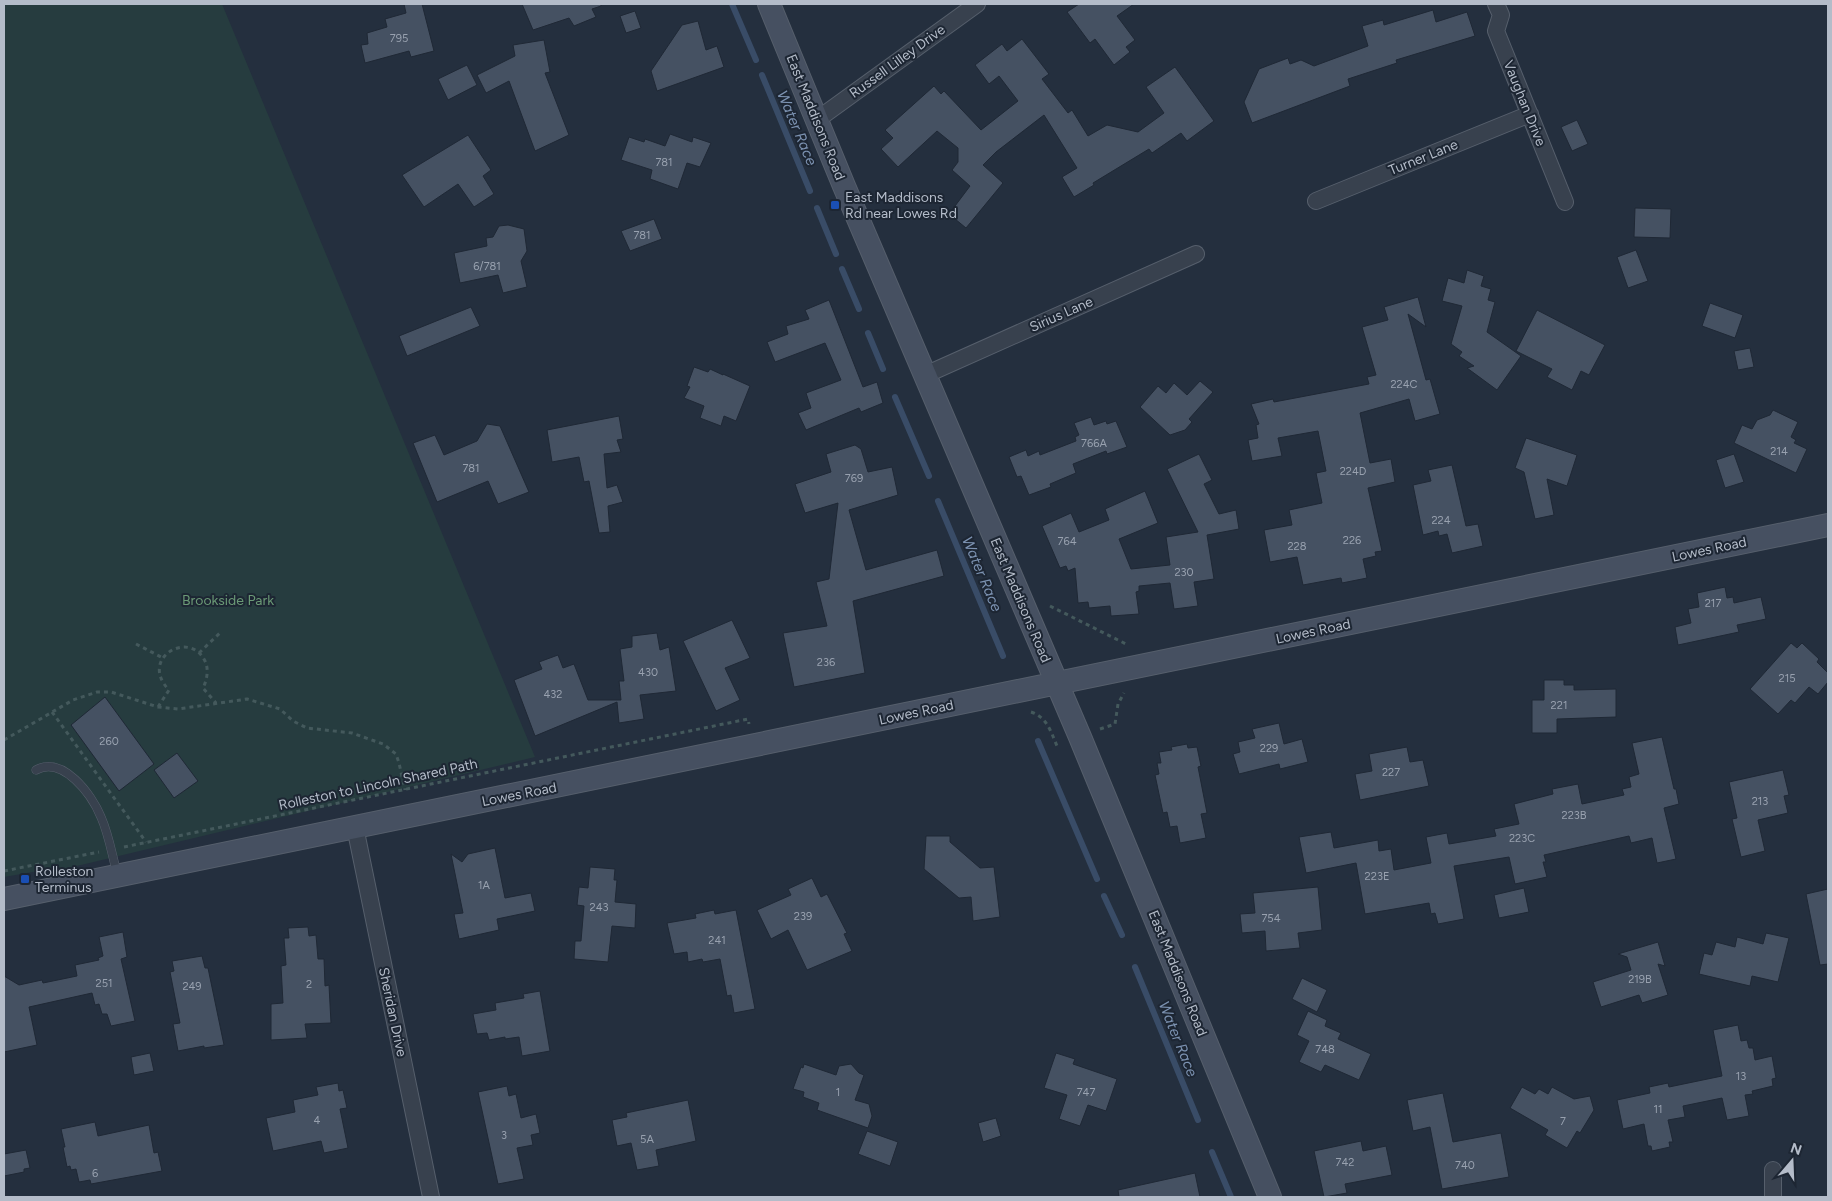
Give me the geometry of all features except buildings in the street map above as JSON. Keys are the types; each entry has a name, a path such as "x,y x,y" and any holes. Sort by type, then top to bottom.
{"main road":[{"name":"East Maddisons Road","path":"769,4 1057,684 1270,1197"},
{"name":"Lowes Road","path":"4,899 1828,525"}],"street":[{"name":"Russell Lilley Drive","path":"818,120 977,4"},
{"name":"Vaughan Drive","path":"1496,4 1501,15 1496,31 1565,202"},
{"name":"Turner Lane","path":"1316,201 1530,114"},
{"name":"Sirius Lane","path":"925,375 1196,254"},
{"name":"Sheridan Drive","path":"355,827 431,1197"},
{"path":"1773,1170 1773,1197"}],"lane":[{"path":"36,770 44,767 56,768 66,772 77,781 100,814 118,876"}],"path":[{"path":"1050,606 1132,648"},
{"path":"199,653 222,631"},
{"path":"136,644 163,658"},
{"path":"158,707 168,690 158,674 159,666 163,658 170,651 180,648 194,649 204,659 207,665 207,673 203,688 216,702"},
{"path":"4,740 73,700 97,692 112,692 158,707 178,709 247,699 280,709 293,721 307,728 352,733 382,744 396,754 405,790"},
{"path":"1026,711 1041,715 1045,719 1058,746 1064,744"},
{"path":"52,712 146,842"},
{"name":"Rolleston to Lincoln Shared Path","path":"4,872 748,719 749,728"}],"green space":[{"name":"Brookside Park","path":"4,4 222,4 535,757 60,870 50,869 4,877"}],"waterway":[{"name":"Water Race","path":"732,4 756,60"},
{"name":"Water Race","path":"762,75 810,191"},
{"name":"Water Race","path":"817,208 836,254"},
{"name":"Water Race","path":"842,269 859,309"},
{"name":"Water Race","path":"868,333 883,369"},
{"name":"Water Race","path":"895,397 929,476"},
{"name":"Water Race","path":"938,501 1003,656"},
{"name":"Water Race","path":"1038,741 1097,879"},
{"name":"Water Race","path":"1104,896 1122,935"},
{"name":"Water Race","path":"1135,967 1198,1120"},
{"name":"Water Race","path":"1212,1152 1231,1197"}],"place":[{"name":"East Maddisons Rd near Lowes Rd","path":"835,205"},
{"name":"Rolleston Terminus","path":"25,879"}]}
